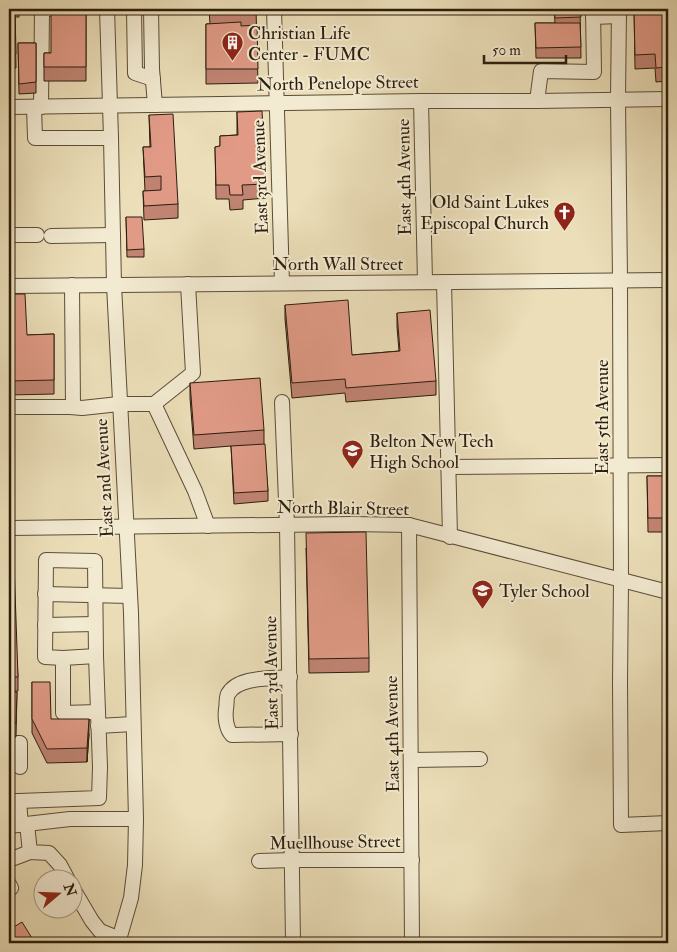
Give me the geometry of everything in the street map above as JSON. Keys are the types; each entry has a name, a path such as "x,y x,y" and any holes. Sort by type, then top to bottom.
{"street":[{"path":"67,9 42,9 35,138 111,138"},
{"name":"East 2nd Avenue","path":"107,9 114,285 130,596 136,819 135,865 131,898 119,941"},
{"path":"134,9 134,73 153,79"},
{"path":"151,9 155,105"},
{"name":"East 3rd Avenue","path":"274,9 282,283"},
{"path":"537,101 541,71 594,72 593,13 619,13"},
{"name":"East 5th Avenue","path":"619,13 621,825 668,823"},
{"name":"North Penelope Street","path":"9,107 668,99"},
{"name":"East 4th Avenue","path":"421,101 425,282"},
{"path":"9,235 37,235"},
{"path":"51,236 113,235"},
{"name":"North Wall Street","path":"9,286 668,280"},
{"path":"444,282 450,537"},
{"path":"9,407 82,408 119,404 154,404 193,373 188,284"},
{"path":"72,285 73,407"},
{"name":"East 3rd Avenue","path":"282,402 287,525 293,943"},
{"path":"154,404 195,492 208,526"},
{"path":"448,467 668,465"},
{"name":"East 4th Avenue","path":"409,525 412,943"},
{"name":"North Blair Street","path":"9,528 409,525 668,592"},
{"path":"30,852 19,825 14,801 99,798 100,767 95,561 46,560 45,657 96,656"},
{"path":"45,594 130,596"},
{"path":"45,624 96,624"},
{"path":"63,658 63,714 134,724"},
{"path":"290,678 250,680 237,685 228,694 226,716 229,732 232,735 291,734"},
{"path":"9,743 20,744 20,767"},
{"path":"411,760 480,759"},
{"path":"19,825 70,819 136,819"},
{"path":"9,860 30,852 49,853 63,870"},
{"name":"Muellhouse Street","path":"259,861 412,860"},
{"path":"9,884 9,890"},
{"path":"82,904 100,931 119,941"}],"building":[{"path":"9,9 15,9 16,54 9,54"},
{"path":"210,9 256,9 256,11 210,12"},
{"path":"554,9 580,9 581,17 555,18"},
{"path":"634,9 668,9 668,67 656,68 655,54 635,55"},
{"path":"51,14 86,14 86,67 44,67 44,53 51,53"},
{"name":"Christian Life Center - FUMC","path":"241,22 241,26 257,25 258,69 206,69 206,24"},
{"path":"535,23 580,23 581,47 536,48"},
{"path":"18,43 36,43 36,82 19,84"},
{"path":"262,111 266,184 242,185 243,195 230,195 229,185 216,185 215,147 220,146 220,136 238,135 237,112"},
{"path":"173,114 178,204 144,206 143,191 161,190 161,176 145,177 143,147 151,147 149,115"},
{"path":"126,217 142,217 144,249 127,250"},
{"path":"9,294 25,294 27,335 54,334 54,380 9,381"},
{"path":"348,300 352,355 400,351 397,313 430,310 436,381 346,388 345,379 292,383 285,305"},
{"path":"260,378 264,430 194,435 190,383"},
{"path":"265,444 268,491 234,493 231,446"},
{"path":"647,476 668,476 668,518 648,518"},
{"path":"366,532 369,658 309,659 306,533"},
{"path":"9,534 13,534 18,677 9,677"},
{"path":"32,682 50,682 51,719 89,719 87,748 47,749 32,719"},
{"path":"9,692 17,692 16,723 9,723"},
{"path":"22,922 35,943 9,943 9,930"}],"place":[{"name":"Christian Life Center - FUMC","path":"232,62"},
{"name":"Old Saint Lukes Episcopal Church","path":"565,231"},
{"name":"Belton New Tech High School","path":"353,470"},
{"name":"Tyler School","path":"483,610"}]}
